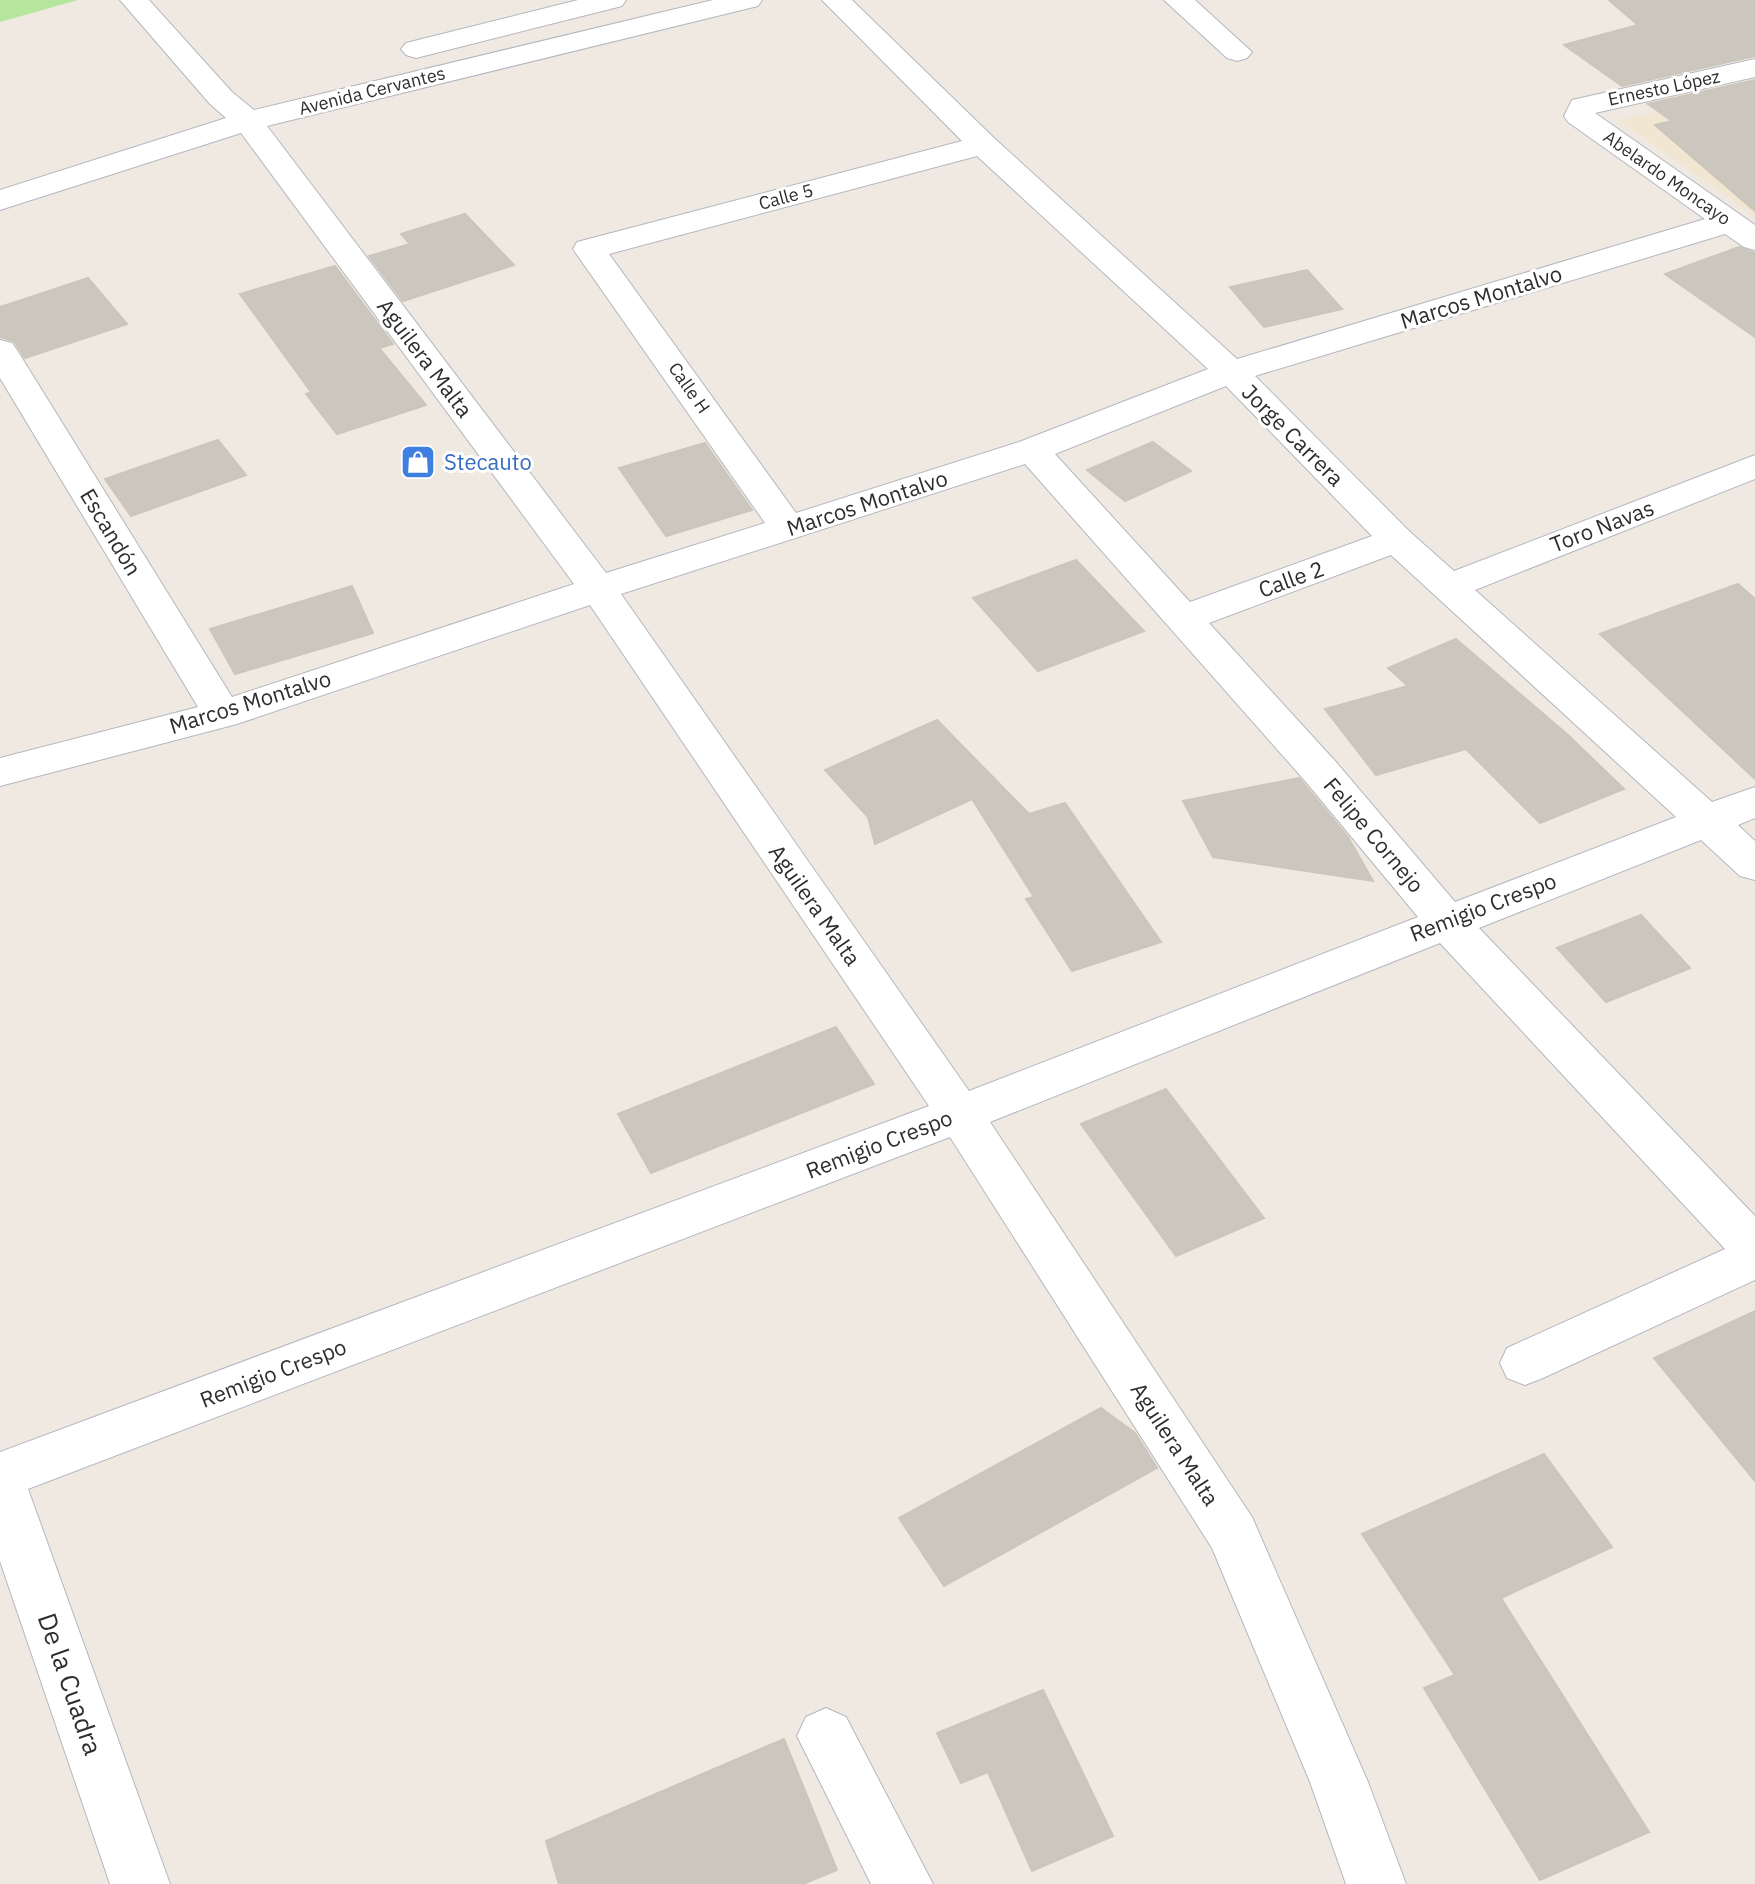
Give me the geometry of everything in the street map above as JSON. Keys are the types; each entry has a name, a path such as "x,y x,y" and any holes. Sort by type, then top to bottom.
{"street":[{"name":"Aguilera Malta","path":"134,0 228,104 598,589 960,1114 1233,1534 1339,1782 1376,1884"},
{"name":"Avenida Cervantes","path":"386,57 612,0"},
{"name":"Avenida Cervantes","path":"0,200 228,104 748,0"},
{"name":"Jorge Carrera","path":"836,0 983,145 1231,372 1397,540 1755,865"},
{"path":"1178,0 1237,52"},
{"name":"Ernesto López","path":"1579,116 1583,106 1755,68"},
{"name":"Abelardo Moncayo","path":"1579,116 1742,231"},
{"name":"Calle 5","path":"589,249 983,145"},
{"name":"Marcos Montalvo","path":"0,772 223,714 598,589 1032,450 1231,372 1742,231"},
{"name":"Calle H","path":"589,249 788,528"},
{"name":"Escandón","path":"0,350 223,714"},
{"name":"Felipe Cornejo","path":"1032,450 1184,618 1446,921 1755,1249"},
{"name":"Toro Navas","path":"1450,586 1755,466"},
{"name":"Calle 2","path":"1184,618 1397,540"},
{"name":"Remigio Crespo","path":"0,1476 960,1114 1755,802"},
{"path":"1525,1363 1755,1258"},
{"name":"De la Cuadra","path":"0,1484 140,1884"},
{"path":"826,1736 903,1884"}],"shaded area":[{"path":"1755,91 1755,216 1618,120"}],"green space":[{"path":"0,0 78,0 0,22"}],"building":[{"path":"1609,0 1755,0 1755,56 1622,86 1564,45 1638,25"},
{"path":"1755,80 1755,211 1655,125 1672,121 1648,104"},
{"path":"465,214 514,265 403,301 369,256 410,244 401,234"},
{"path":"1739,247 1755,253 1755,337 1665,274"},
{"path":"335,266 393,344 379,348 426,405 337,434 306,394 311,392 240,294"},
{"path":"1307,270 1342,309 1264,327 1230,287"},
{"path":"88,278 127,324 25,358 14,341 0,337 0,307"},
{"path":"218,440 246,475 131,516 105,479"},
{"path":"1153,442 1191,471 1125,501 1087,470"},
{"path":"705,443 752,510 666,536 619,468"},
{"path":"1076,560 1144,631 1038,671 973,598"},
{"path":"1738,584 1755,599 1755,779 1600,634"},
{"path":"352,586 373,633 235,674 210,629"},
{"path":"1456,639 1568,735 1624,789 1540,823 1466,749 1376,775 1325,709 1408,686 1388,668"},
{"path":"937,720 1029,814 1065,803 1161,942 1072,971 1026,899 1034,897 972,799 875,844 868,817 825,770"},
{"path":"1299,778 1348,837 1373,881 1213,857 1183,801"},
{"path":"1641,915 1690,968 1606,1002 1557,948"},
{"path":"836,1027 874,1084 651,1173 618,1114"},
{"path":"1166,1089 1264,1218 1176,1256 1081,1124"},
{"path":"1755,1311 1755,1481 1654,1358"},
{"path":"1101,1408 1135,1433 1157,1468 944,1586 899,1518"},
{"path":"1544,1454 1612,1547 1501,1598 1649,1832 1540,1880 1424,1688 1455,1675 1362,1534"},
{"path":"1043,1690 1113,1836 1032,1871 988,1772 961,1783 937,1733"},
{"path":"784,1739 837,1870 803,1884 559,1884 546,1841"}],"place":[{"name":"Stecauto","path":"418,462"}]}
